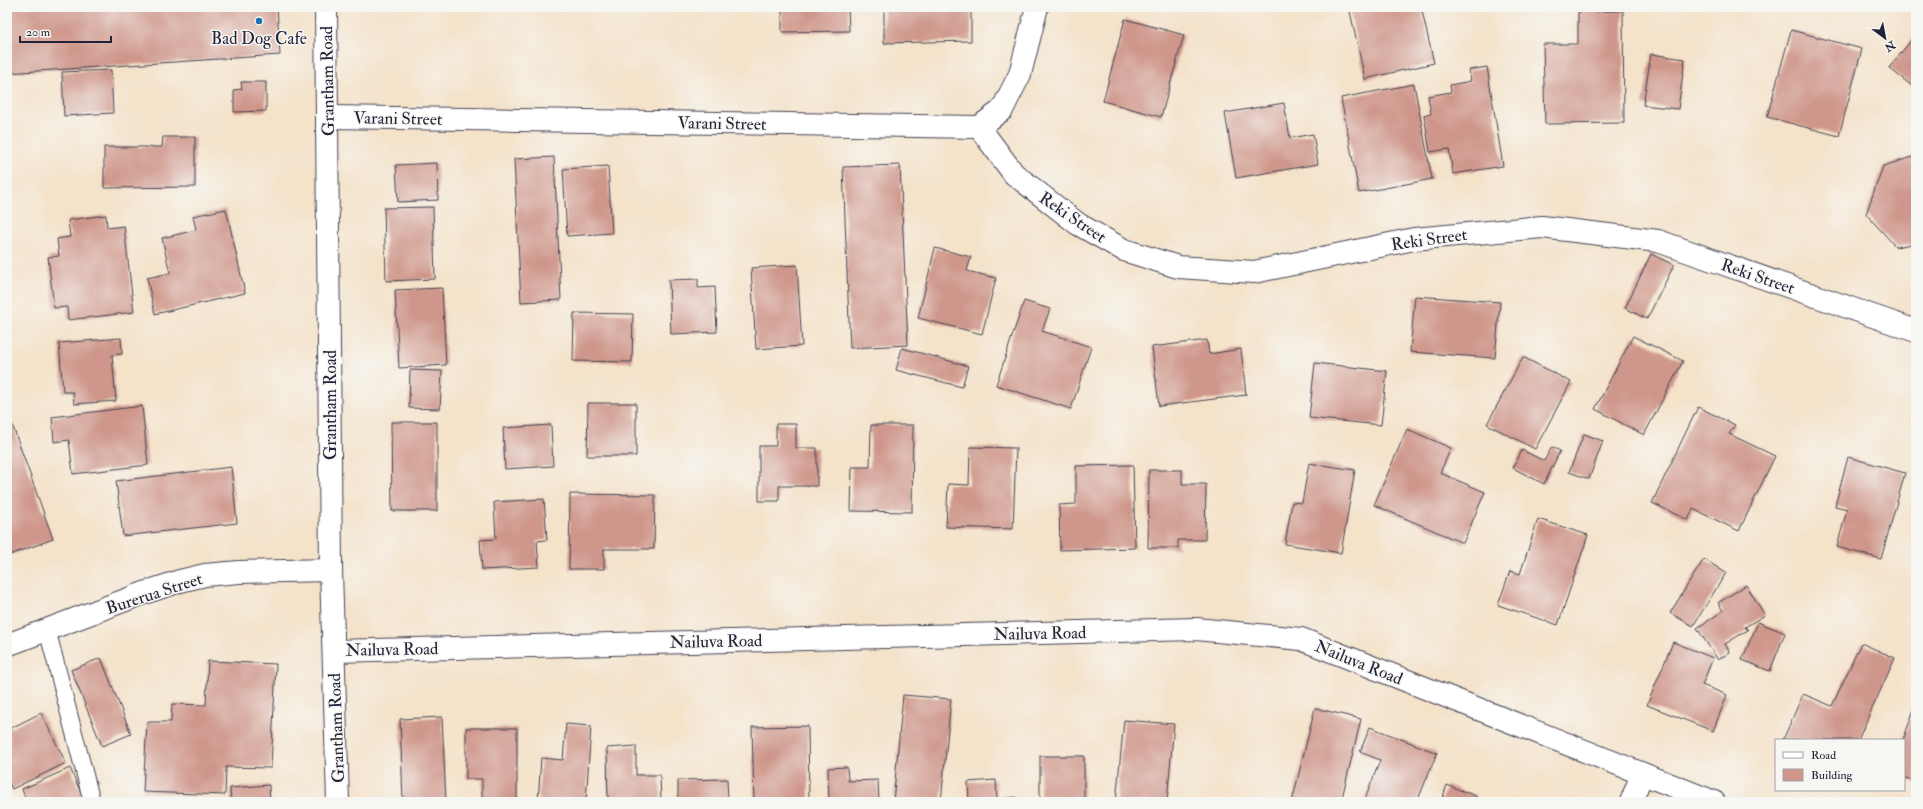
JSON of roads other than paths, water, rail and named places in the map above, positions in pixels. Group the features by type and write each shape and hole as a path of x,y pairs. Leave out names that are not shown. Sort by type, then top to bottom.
{"main road":[{"name":"Grantham Road","path":"326,7 331,570 338,802"},
{"path":"979,127 1002,110 1020,74 1036,7"},
{"name":"Varani Street","path":"328,117 979,127"},
{"name":"Reki Street","path":"979,127 1014,174 1078,224 1124,250 1178,267 1254,272 1414,239 1542,227 1658,241 1916,331"},
{"name":"Burerua Street","path":"7,645 144,592 205,575 266,570 331,570"},
{"name":"Nailuva Road","path":"334,651 1196,629 1301,638 1714,802"},
{"path":"1631,802 1642,774"}],"lane":[{"path":"46,629 92,802"}],"place":[{"name":"Bad Dog Cafe","path":"259,21"}]}
